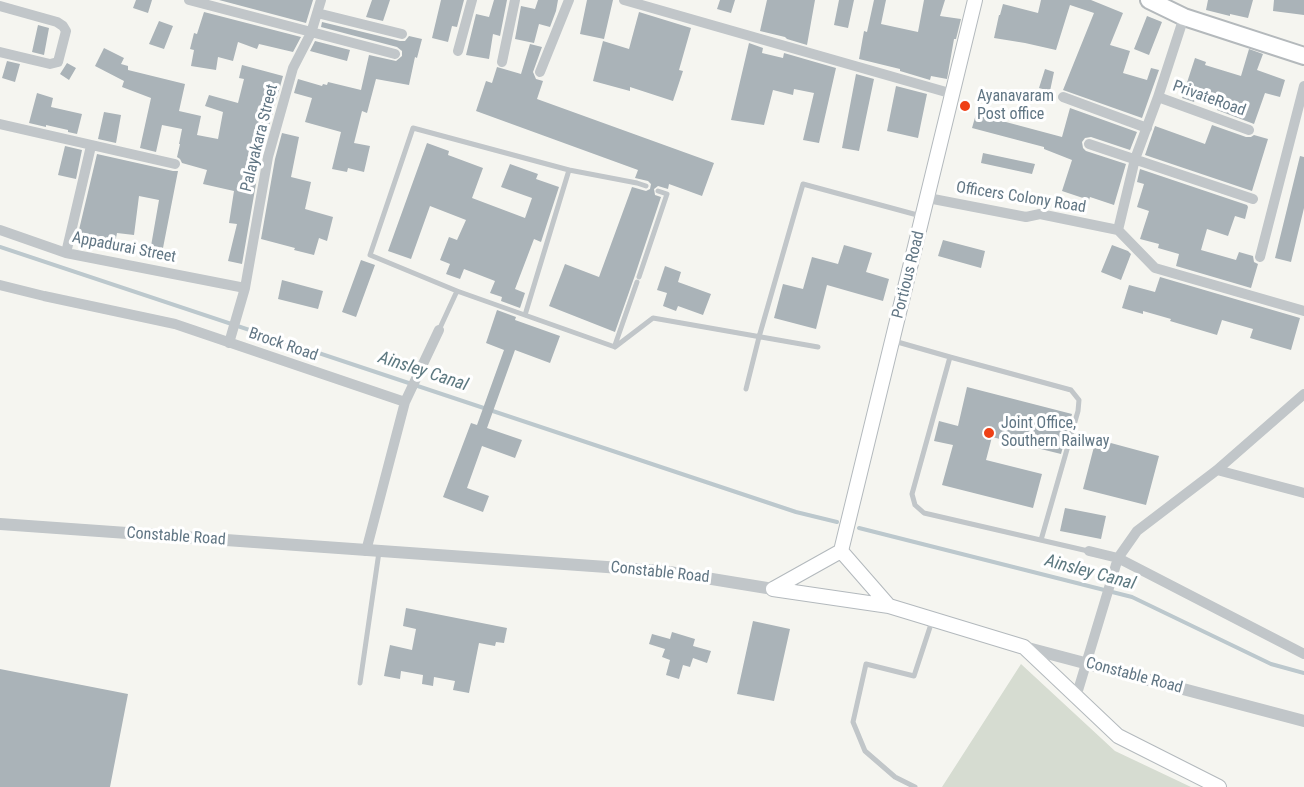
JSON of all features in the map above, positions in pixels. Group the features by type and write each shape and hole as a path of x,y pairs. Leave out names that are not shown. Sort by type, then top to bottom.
{"main road":[{"name":"Portious Road","path":"842,551 975,0"},
{"path":"1149,0 1184,17 1304,56"},
{"path":"773,589 842,551 889,606"},
{"name":"Constable Road","path":"773,589 889,606 1024,647"},
{"path":"1024,647 1118,736 1219,787"}],"street":[{"path":"189,0 395,54"},
{"name":"Palayakara Street","path":"229,343 245,288 268,157 293,68 311,33 321,0"},
{"path":"458,51 472,0"},
{"path":"502,62 515,0"},
{"path":"540,72 569,0"},
{"path":"624,0 953,94"},
{"path":"0,6 57,22 66,32 58,62 50,63 0,52"},
{"path":"317,13 402,34"},
{"path":"1184,17 1135,159 1118,230 1155,268 1304,311"},
{"path":"1260,257 1304,86"},
{"path":"1063,97 1147,128"},
{"name":"PrivateRoad","path":"1158,97 1249,130"},
{"path":"0,124 175,164"},
{"path":"1089,144 1253,200"},
{"path":"66,252 92,146"},
{"name":"Officers Colony Road","path":"928,198 1026,217 1040,213 1118,230"},
{"name":"Appadurai Street","path":"0,230 66,252 245,288"},
{"name":"Brock Road","path":"0,285 175,324 405,402"},
{"path":"372,551 405,402 439,330"},
{"path":"1076,697 1118,558 1137,531 1217,470 1304,394"},
{"path":"1217,470 1304,493"},
{"name":"Constable Road","path":"0,524 663,571 773,589"},
{"path":"1089,551 1118,558 1304,654"},
{"name":"Constable Road","path":"1024,647 1304,721"}],"lane":[{"path":"615,347 457,291 370,255 413,128 569,170 646,186"},
{"path":"525,315 569,170"},
{"path":"746,389 803,184 923,216"},
{"path":"615,347 668,194 658,191"},
{"path":"439,330 457,291"},
{"path":"615,347 653,318 818,347"},
{"path":"893,340 1071,390 1078,400 1078,411 1041,540"},
{"path":"950,357 912,494 915,505 924,513 1089,551"},
{"path":"360,683 372,551"},
{"path":"915,787 895,777 865,751 853,722 866,664 914,676 933,619"}],"shaded area":[{"path":"1021,664 1115,751 1191,787 942,787"}],"building":[{"path":"136,0 152,0 148,13 133,8"},
{"path":"219,0 313,0 306,23"},
{"path":"372,0 390,0 383,21 366,17"},
{"path":"441,0 464,0 457,27 452,26 448,42 432,38"},
{"path":"494,0 507,0 500,36 493,34 489,59 466,55 476,14 489,17"},
{"path":"538,0 558,0 550,27 539,24 534,43 515,39 521,6 535,9"},
{"path":"587,0 613,0 604,39 580,34"},
{"path":"720,0 735,0 731,13 717,9"},
{"path":"767,0 815,0 807,45 760,31"},
{"path":"839,0 854,0 848,28 834,25"},
{"path":"874,0 886,0 881,24 918,32 924,0 945,0 940,16 961,19 956,39 954,39 947,79 931,76 930,80 900,71 900,69 859,59 864,31 867,32"},
{"path":"1041,0 1091,0 1123,13 1110,45 1130,51 1123,73 1147,80 1151,68 1159,70 1142,118 1063,90 1094,13 1070,5 1056,50 994,38 1003,4 1038,13"},
{"path":"1208,0 1253,0 1248,18 1206,10"},
{"path":"1274,0 1304,0 1304,15 1273,11"},
{"path":"204,12 301,37 293,52 259,44 257,49 238,42 233,61 218,57 216,70 191,66 194,50 190,49 194,33 197,34"},
{"path":"639,12 691,28 679,70 683,71 673,101 630,87 630,91 593,81 603,41 629,49"},
{"path":"1147,16 1162,22 1149,55 1134,49"},
{"path":"159,21 173,26 164,49 149,44"},
{"path":"322,22 400,41 405,41 409,36 422,39 417,58 415,57 409,85 376,79 367,113 362,111 354,143 370,146 364,172 348,168 347,172 332,169 341,132 305,122 312,98 294,93 298,79 322,86 327,85 328,82 361,90 369,55 396,61 402,56 402,51 397,47 321,27"},
{"path":"38,25 49,28 44,55 32,52"},
{"path":"315,41 350,50 347,61 310,51"},
{"path":"749,43 763,48 762,53 783,58 784,53 836,68 819,143 803,140 814,93 794,89 793,95 773,90 764,125 731,120"},
{"path":"530,44 542,47 533,72 536,79 543,81 537,99 714,163 702,196 669,184 668,189 658,186 654,189 655,195 661,197 615,332 549,306 565,264 599,277 632,187 646,191 650,189 651,184 635,178 638,170 476,111 486,81 492,83 497,67 521,74"},
{"path":"104,48 124,58 121,64 128,66 128,70 185,84 179,111 201,116 197,135 218,139 223,112 205,106 209,95 238,103 244,79 239,78 242,65 283,76 261,155 242,264 228,261 237,224 229,223 234,191 203,184 207,170 182,163 177,157 182,129 162,125 156,152 140,148 151,98 122,87 124,81 95,66"},
{"path":"1249,49 1263,54 1257,70 1285,80 1280,97 1265,93 1254,124 1217,110 1221,97 1198,89 1194,102 1182,98 1195,58 1206,62 1205,65 1241,76"},
{"path":"7,61 20,64 15,82 2,78"},
{"path":"67,63 76,68 69,80 60,74"},
{"path":"1045,69 1054,72 1050,91 1039,88"},
{"path":"856,74 874,79 859,151 842,148"},
{"path":"896,86 927,94 918,138 887,131"},
{"path":"37,93 53,98 51,107 82,114 77,134 68,132 68,130 29,123"},
{"path":"1070,108 1137,132 1130,150 1091,137 1085,138 1082,142 1086,151 1126,164 1114,205 1062,191 1072,160 1044,149 1044,147 972,128 976,114 1062,137"},
{"path":"104,112 121,115 116,143 98,139"},
{"path":"1212,125 1246,137 1254,135 1268,139 1252,191 1145,155 1155,126 1205,144"},
{"path":"282,133 299,137 291,177 311,182 305,209 333,217 327,241 319,238 314,255 261,239 275,159"},
{"path":"427,143 449,151 448,155 483,168 472,198 525,218 532,198 501,187 510,164 538,174 536,179 559,187 541,242 534,239 515,289 525,293 520,308 501,301 502,297 490,293 495,281 464,269 460,279 446,274 450,264 440,260 449,237 457,240 466,220 430,206 411,259 388,251"},
{"path":"65,146 82,150 76,179 58,175"},
{"path":"983,153 1035,164 1032,174 981,163"},
{"path":"97,154 178,171 163,248 151,246 159,200 139,196 134,235 117,233 115,243 78,234"},
{"path":"1300,156 1304,157 1304,208 1291,262 1275,258"},
{"path":"1140,169 1247,205 1245,219 1235,216 1228,236 1207,229 1201,250 1236,260 1239,252 1253,256 1254,262 1258,264 1251,288 1176,266 1179,254 1158,248 1159,244 1140,239 1149,211 1137,207 1144,184 1137,182"},
{"path":"943,240 985,251 981,268 938,256"},
{"path":"844,245 872,253 866,272 889,279 883,301 827,285 816,329 774,318 783,284 803,289 812,257 838,264"},
{"path":"1112,245 1131,254 1121,280 1101,272"},
{"path":"361,260 375,265 356,317 342,312"},
{"path":"665,266 681,272 678,282 711,294 703,315 678,306 676,311 663,306 667,293 657,290"},
{"path":"1160,277 1300,318 1291,350 1250,338 1253,329 1222,320 1217,335 1143,311 1143,314 1122,308 1129,285 1155,292"},
{"path":"282,280 323,291 318,309 278,299"},
{"path":"497,310 516,317 515,320 560,336 550,363 515,350 487,428 522,440 515,458 482,446 467,488 489,496 483,512 443,497 471,423 477,425 504,350 486,343"},
{"path":"967,387 1072,414 1061,454 992,437 986,460 1042,474 1033,508 942,485 953,445 934,441 939,421 958,426"},
{"path":"1096,439 1159,456 1146,505 1083,489"},
{"path":"1065,508 1106,516 1101,539 1060,531"},
{"path":"406,608 507,628 504,643 496,642 495,646 479,643 469,693 453,690 455,681 434,677 433,686 422,684 423,675 401,671 400,679 384,676 390,645 412,650 416,629 403,626"},
{"path":"753,621 790,629 774,701 737,694"},
{"path":"672,632 695,639 693,646 711,651 707,663 693,658 690,667 683,665 679,679 666,675 670,660 662,657 665,649 649,644 652,634 670,639"},
{"path":"0,669 128,694 110,787 0,787"}],"waterway":[{"name":"Ainsley Canal","path":"0,247 796,512 837,522"},
{"name":"Ainsley Canal","path":"859,528 1132,597 1271,664 1304,673"}],"place":[{"name":"Ayanavaram Post office","path":"965,106"},
{"name":"Joint Office, Southern Railway","path":"989,433"}]}
